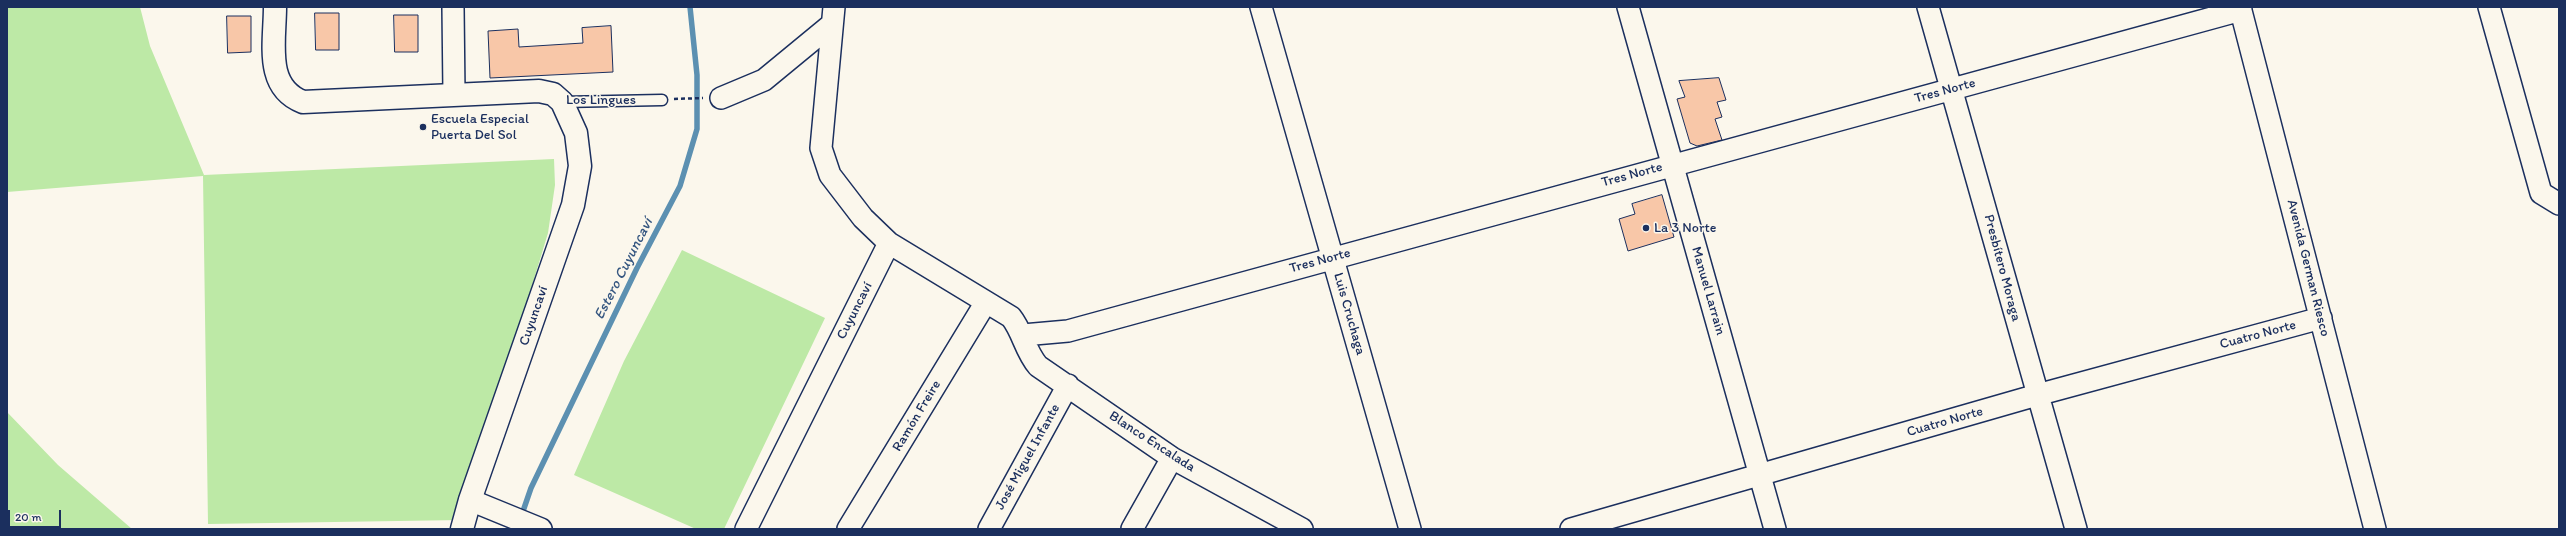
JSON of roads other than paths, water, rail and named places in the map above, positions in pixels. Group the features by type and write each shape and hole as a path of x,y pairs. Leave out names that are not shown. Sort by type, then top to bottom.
{"street":[{"name":"Los Lingues","path":"275,7 275,66 283,88 291,97 303,102 539,91 553,94 562,102"},
{"path":"452,7 454,94"},
{"name":"Luis Cruchaga","path":"1261,7 1410,529"},
{"name":"Manuel Larrain","path":"1628,7 1775,529"},
{"name":"Presbítero Moraga","path":"1928,7 2076,529"},
{"path":"2489,7 2541,193 2559,204"},
{"name":"Tres Norte","path":"1023,334 1068,330 1672,164 1952,89 2241,8"},
{"name":"Avenida German Riesco","path":"2241,8 2375,529"},
{"path":"721,98 764,80 833,16"},
{"path":"833,16 821,148 824,161 841,192 863,218 889,243 1011,316 1023,334"},
{"name":"Cuyuncaví","path":"462,529 470,500 574,205 580,166 576,133 562,102"},
{"name":"Cuyuncaví","path":"746,529 889,243"},
{"name":"Ramón Freire","path":"848,529 986,302"},
{"name":"Cuatro Norte","path":"1571,529 1760,476 2037,395 2321,318"},
{"name":"Blanco Encalada","path":"1023,334 1028,351 1038,366 1068,385 1172,458 1271,521 1302,529"},
{"name":"José Miguel Infante","path":"989,529 1068,385"},
{"path":"1132,529 1172,458"},
{"path":"470,500 541,529"}],"lane":[{"name":"Los Lingues","path":"562,102 662,100"}],"waterway":[{"name":"Estero Cuyuncaví","path":"521,517 531,488 637,268 680,186 697,129 697,75 690,7"}],"place":[{"name":"Escuela Especial Puerta Del Sol","path":"423,127"},
{"name":"La 3 Norte","path":"1646,228"}]}
